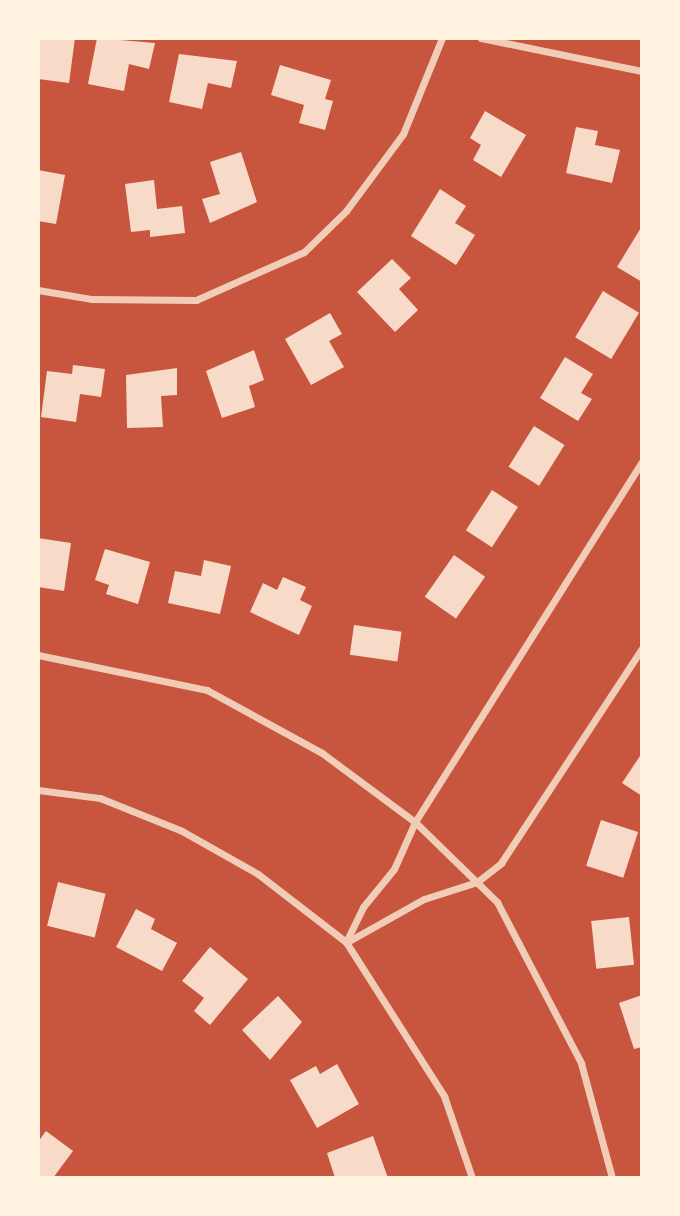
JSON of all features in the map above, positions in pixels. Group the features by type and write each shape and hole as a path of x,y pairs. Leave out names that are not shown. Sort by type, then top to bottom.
{"street":[{"path":"38,290 92,299 196,300 303,252 346,211 403,134 442,38"},
{"path":"481,38 642,71"},
{"path":"346,942 363,907 394,869 415,822 642,461"},
{"path":"346,942 425,899 477,882 501,863 642,648"},
{"path":"38,655 207,690 322,753 415,822 497,902 581,1063 612,1178"},
{"path":"38,790 100,798 182,831 258,874 346,942 444,1096 472,1178"}],"building":[{"path":"38,38 75,38 69,83 38,79"},
{"path":"97,38 155,43 149,69 129,64 124,91 88,84"},
{"path":"179,54 237,61 231,88 208,83 202,109 169,102"},
{"path":"280,65 331,80 325,99 333,101 325,130 299,123 304,105 271,95"},
{"path":"485,111 526,135 501,177 473,160 481,145 470,138"},
{"path":"576,127 598,131 595,145 620,150 612,183 566,173"},
{"path":"241,152 257,202 210,223 202,199 220,194 210,162"},
{"path":"38,170 65,175 56,224 38,221"},
{"path":"154,180 157,209 182,206 185,233 150,237 150,230 131,232 125,184"},
{"path":"440,189 466,206 455,223 475,235 456,265 411,236"},
{"path":"642,226 642,282 617,267"},
{"path":"392,259 411,278 399,289 418,310 395,332 357,292"},
{"path":"603,291 639,313 611,359 575,337"},
{"path":"330,313 342,334 329,341 344,367 311,385 285,339"},
{"path":"254,350 264,380 249,386 255,407 222,418 206,371"},
{"path":"565,357 593,374 581,393 592,399 578,421 540,398"},
{"path":"73,365 105,369 101,397 80,394 76,422 41,417 47,371 72,374"},
{"path":"177,368 177,395 161,396 163,427 127,428 126,375"},
{"path":"534,426 565,445 539,486 509,467"},
{"path":"492,490 518,507 492,547 466,530"},
{"path":"38,538 71,543 64,591 38,587"},
{"path":"105,549 150,562 138,604 106,594 109,585 95,580"},
{"path":"454,555 485,577 456,619 425,597"},
{"path":"204,560 231,566 220,614 168,603 175,571 201,576"},
{"path":"283,577 306,587 300,600 312,606 299,635 250,612 263,583 277,590"},
{"path":"354,625 402,632 397,661 350,655"},
{"path":"642,753 642,796 622,783"},
{"path":"601,820 638,832 623,878 586,866"},
{"path":"58,882 106,894 95,938 47,926"},
{"path":"136,909 155,919 151,929 177,943 162,971 116,947"},
{"path":"629,917 634,965 596,969 591,921"},
{"path":"210,947 248,979 210,1025 194,1011 204,998 182,981"},
{"path":"642,995 642,1047 634,1049 619,1003"},
{"path":"278,996 302,1022 270,1060 242,1030"},
{"path":"337,1064 359,1104 317,1128 290,1080 316,1066 320,1074"},
{"path":"46,1131 73,1151 53,1178 38,1178 38,1142"},
{"path":"373,1136 388,1178 335,1178 327,1153"}]}
